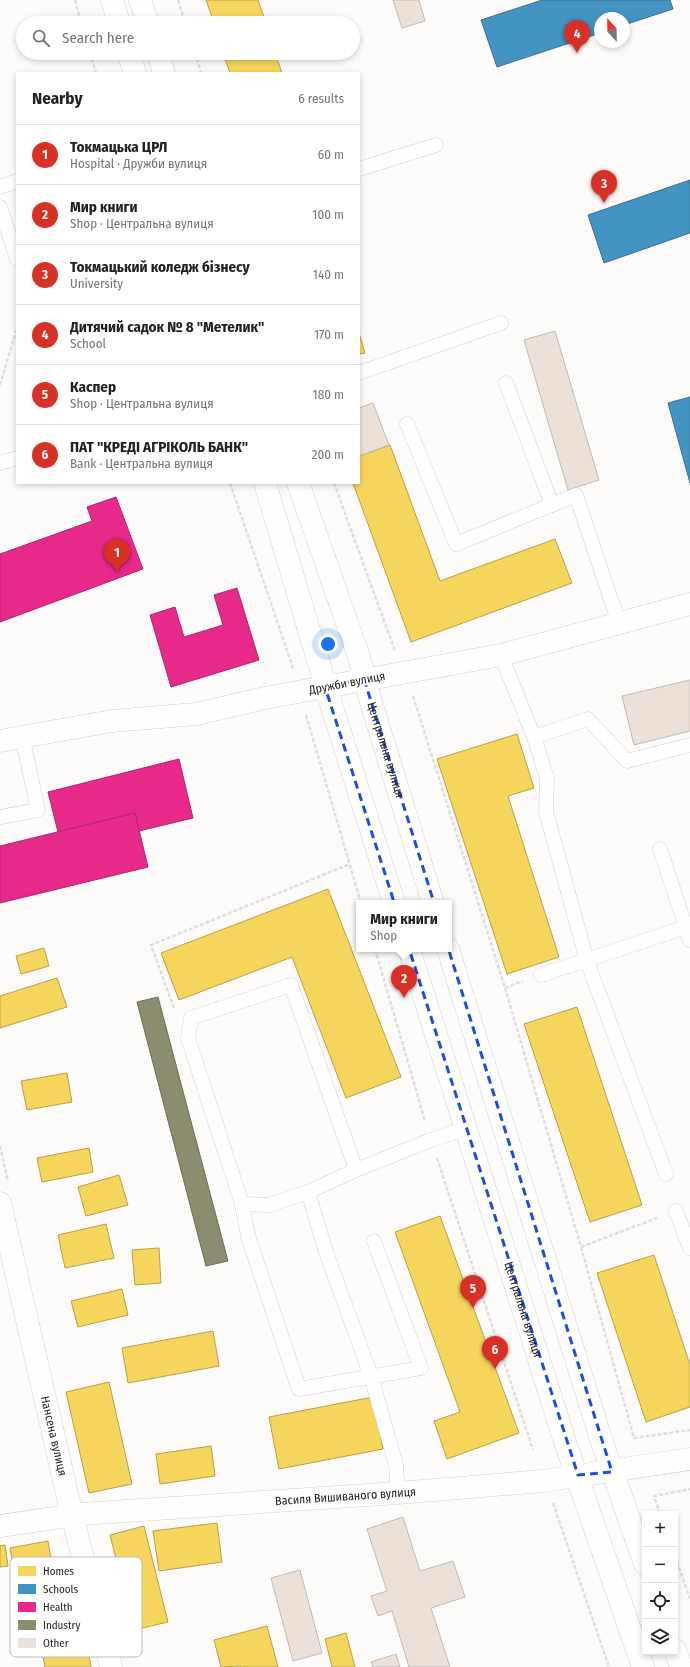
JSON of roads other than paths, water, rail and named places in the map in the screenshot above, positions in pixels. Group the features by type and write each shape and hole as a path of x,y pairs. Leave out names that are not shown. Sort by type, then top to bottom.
{"street":[{"path":"112,0 117,16"},
{"path":"140,0 146,16"},
{"path":"130,60 134,72"},
{"path":"160,60 164,72"},
{"path":"265,484 325,687 393,900"},
{"name":"Центральна вулиця","path":"298,484 358,658 432,900"},
{"name":"Дружби вулиця","path":"0,741 112,720 196,714 265,698 364,679 501,656 690,604"},
{"name":"Центральна вулиця","path":"410,952 467,1128 566,1445 643,1667"},
{"path":"449,952 596,1424 642,1556"},
{"name":"Нансена вулиця","path":"0,1203 83,1557"},
{"name":"Василя Вишиваного вулиця","path":"0,1526 72,1515 398,1493 543,1481 612,1472 690,1459"},
{"path":"677,1655 681,1667"},
{"name":"Нансена вулиця","path":"108,1657 111,1667"}],"lane":[{"path":"360,169 436,145"},
{"path":"0,187 16,181"},
{"path":"0,207 16,256"},
{"path":"360,373 501,323"},
{"path":"506,383 552,505"},
{"path":"407,424 456,544 576,495 619,623"},
{"path":"0,463 16,458"},
{"path":"501,656 534,737 547,778 546,812 587,961 666,1174"},
{"path":"534,737 588,718 627,761 690,745"},
{"path":"0,818 38,810 22,736"},
{"path":"541,975 688,934 660,849"},
{"path":"356,1170 290,985 192,1018 188,1038 242,1204 248,1236 299,1389 421,1368 374,1241"},
{"path":"242,1204 269,1205 308,1192 356,1170 431,1140 467,1128"},
{"path":"308,1192 326,1252 371,1376 396,1465 398,1493"},
{"path":"676,1211 690,1248"}],"place":[{"name":"Дитячий садок № 8 \"Метелик\"","path":"577,53"},
{"name":"Токмацький коледж бізнесу","path":"604,203"},
{"name":"Токмацька ЦРЛ","path":"117,572"},
{"name":"Мир книги","path":"404,998"},
{"name":"Каспер","path":"473,1308"},
{"name":"ПАТ \"КРЕДI АГРIКОЛЬ БАНК\"","path":"495,1369"}]}
